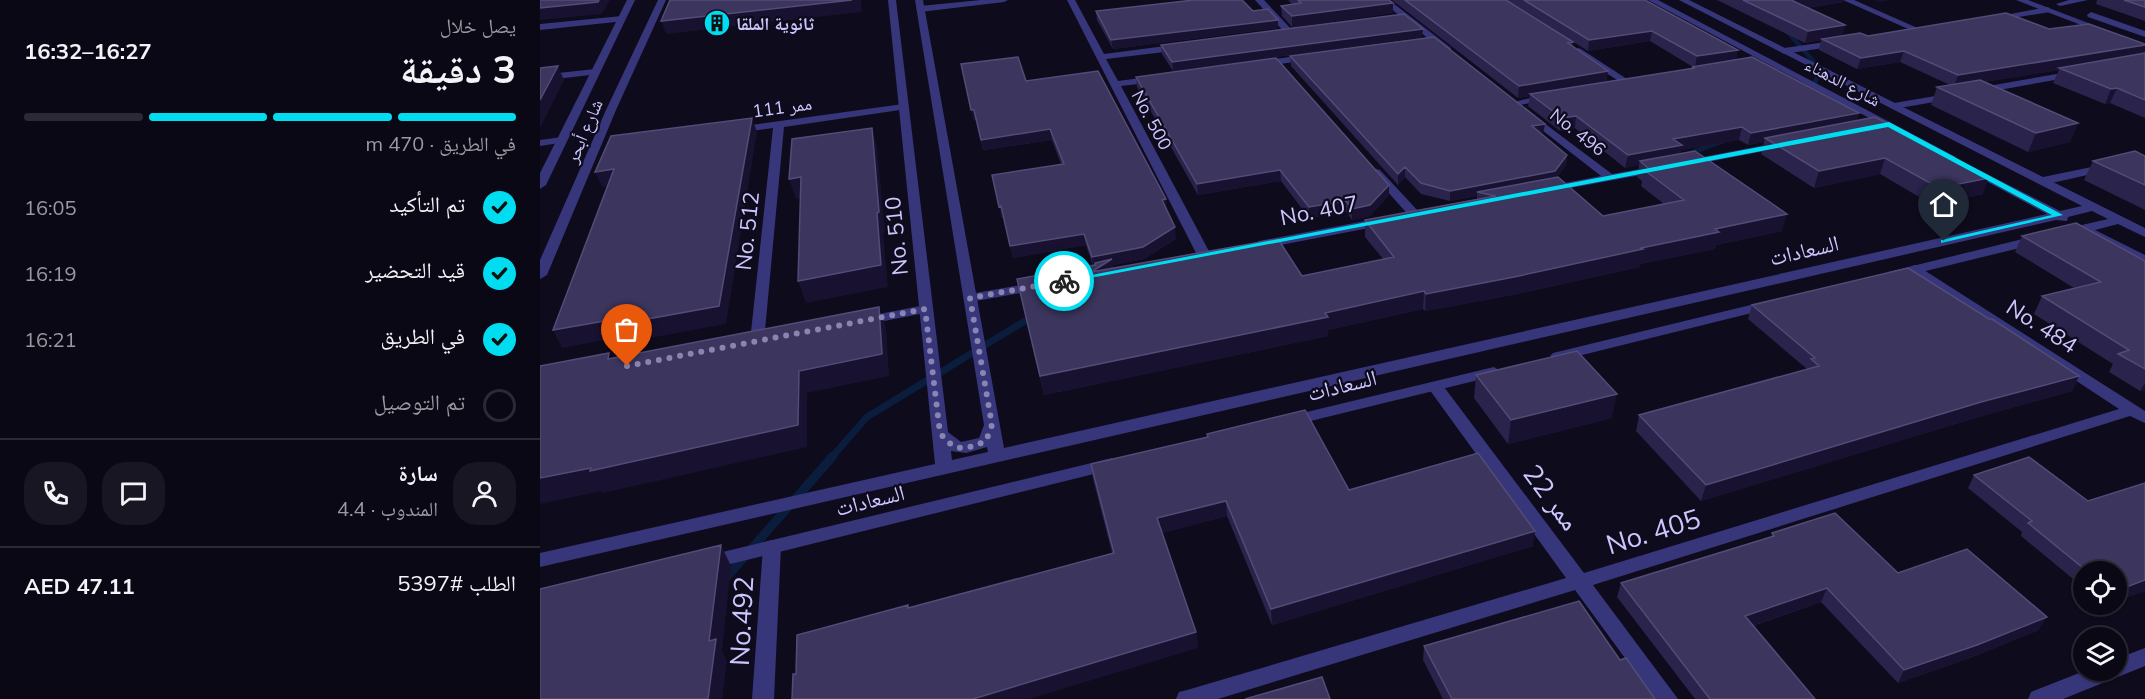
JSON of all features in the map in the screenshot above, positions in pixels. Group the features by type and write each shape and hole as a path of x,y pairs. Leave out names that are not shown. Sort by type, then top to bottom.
{"street":[{"name":"شارع أبحر","path":"540,185 631,0"},
{"name":"شارع أبحر","path":"540,276 600,148 662,0"},
{"path":"998,455 970,298 908,8 1004,0"},
{"name":"No. 500","path":"1071,0 1085,16 1100,57 1204,255"},
{"path":"1259,0 1289,32"},
{"path":"1384,0 1406,17 1430,41 1453,54"},
{"name":"شارع الدهناء","path":"1652,0 2145,260"},
{"name":"شارع الدهناء","path":"1683,0 2145,233"},
{"path":"1847,0 1918,30"},
{"path":"2020,0 2048,5 2123,37"},
{"path":"1988,19 2048,5 2084,0"},
{"path":"2060,4 2145,34"},
{"name":"No. 510","path":"908,8 903,107 944,467"},
{"path":"1394,19 1406,17"},
{"path":"540,27 622,19"},
{"path":"1895,34 1929,28"},
{"path":"1277,34 1301,31"},
{"path":"1784,51 1851,41"},
{"path":"1100,57 1195,45"},
{"path":"1568,45 1628,83"},
{"path":"1244,67 1283,66 1324,56"},
{"path":"1743,64 1765,60"},
{"path":"1894,106 2088,71"},
{"path":"540,78 595,72"},
{"path":"1115,84 1162,78"},
{"path":"1617,85 1640,81"},
{"path":"1515,103 1560,95"},
{"name":"No. 496","path":"1506,96 1610,178"},
{"name":"ممر 111","path":"721,132 903,107"},
{"name":"No. 512","path":"757,341 779,124"},
{"path":"1865,129 1889,124"},
{"path":"540,143 562,140"},
{"path":"1530,193 1795,142"},
{"path":"2043,181 2145,159"},
{"name":"No. 407","path":"1251,246 1421,214 1369,164"},
{"name":"السعادات","path":"540,560 2095,207"},
{"path":"1882,277 2119,220"},
{"name":"No. 484","path":"1916,269 2139,414"},
{"path":"970,298 1052,283"},
{"name":"السعادات","path":"1538,361 1790,300"},
{"path":"846,324 925,309"},
{"name":"السعادات","path":"1272,425 1515,366"},
{"name":"ممر 22","path":"1435,386 1667,699"},
{"name":"No. 405","path":"1187,699 2139,414"},
{"path":"940,433 948,443 955,447 968,448 986,441 992,425"},
{"name":"السعادات","path":"690,566 1133,459"},
{"name":"No.492","path":"763,699 772,547"},
{"path":"2127,664 2145,657"},
{"path":"2039,699 2083,681"}],"building":[{"path":"540,0 599,0 598,2 540,8"},
{"path":"670,0 852,0 661,21"},
{"path":"1194,0 1242,0 1253,11 1268,9 1278,20 1111,40 1096,11"},
{"path":"1298,0 1389,0 1393,3 1292,16 1281,6 1301,3"},
{"path":"1405,0 1506,0 1573,42 1568,43 1608,71 1519,86"},
{"path":"1524,0 1645,0 1738,50 1697,56 1652,31 1589,40"},
{"path":"1743,0 1791,0 1845,25 1808,31"},
{"path":"2124,0 2145,0 2145,7"},
{"path":"2006,13 2049,29 2089,24 2145,45 1958,75 1904,51 1861,58 1822,39 1860,33 1868,36"},
{"path":"1404,14 1423,29 1172,62 1161,45"},
{"path":"1434,37 1545,124 1532,126 1567,155 1555,171 1450,191 1421,183 1405,167 1398,174 1290,56"},
{"path":"2145,53 2145,100 2059,68"},
{"path":"1018,57 1026,81 1098,71 1166,199 1162,200 1175,227 1143,247 1092,257 1084,234 1010,246 992,175 1064,164 1050,129 981,140 974,110 971,110 961,64"},
{"path":"1752,57 1859,113 1751,133 1742,127 1673,139 1682,145 1628,155 1576,116 1562,118 1530,94 1695,68 1692,67"},
{"path":"1276,58 1389,185 1370,205 1352,209 1346,201 1309,207 1280,170 1197,184 1136,77"},
{"path":"558,66 540,100 540,68"},
{"path":"1980,80 2078,123 2036,133 1937,87"},
{"path":"1875,117 1989,178 1939,188 1885,158 1819,171 1765,138"},
{"path":"752,118 719,306 631,322 633,316 553,330 614,169 595,172 611,136"},
{"path":"872,128 881,265 798,281 801,177 789,179 792,139"},
{"path":"1695,151 1787,214 1715,229 1719,232 1514,277 1426,294 1424,291 1325,313 1328,317 1040,376 1017,279 1095,265 1095,263 1112,259 1091,272 1278,239 1302,276 1394,257 1365,220 1496,196 1477,192 1558,177 1603,216 1684,200 1644,170 1649,169 1640,161"},
{"path":"2135,151 2145,156 2145,185 2093,161"},
{"path":"2076,223 2145,261 2145,369 2118,354 2129,350 2042,296 2101,282 2022,236"},
{"path":"1908,268 2079,376 1981,402 1706,485 1639,415 1819,366 1811,359 1815,358 1752,305"},
{"path":"879,307 882,354 799,371 798,425 590,471 591,468 540,478 540,366 609,353 608,359"},
{"path":"1577,351 1617,394 1511,420 1476,375"},
{"path":"1305,410 1349,490 1478,453 1535,531 1271,609 1226,501 1157,518 1196,632 973,699 792,699 793,674 796,674 797,635 1114,553 1091,464 1208,437 1207,434"},
{"path":"2029,457 2088,501 2145,483 2145,580 2127,587 2127,561 2075,561 2028,523 2032,521 1974,475"},
{"path":"1835,513 1898,573 1967,549 2047,617 1977,645 1904,670 1827,588 1745,616 1815,699 1710,699 1621,583 1774,536 1772,533"},
{"path":"721,545 709,641 716,639 708,699 540,699 540,589"},
{"path":"1579,601 1620,660 1626,658 1655,699 1452,699 1424,646"},
{"path":"1322,677 1330,699 1245,699"}],"waterway":[{"path":"1786,30 1821,70 1811,90"},
{"path":"1688,154 1723,141"},
{"path":"832,457 867,417 1033,316"},
{"path":"724,580 833,456"}],"way so far":[{"path":"627,366 925,309 940,433 948,443 955,447 968,448 986,441 992,425 970,298 1064,281"}],"place":[{"name":"ثانوية الملقا","path":"717,23"}],"route":[{"path":"1064,281 1889,124 2059,215 1944,241"}]}
